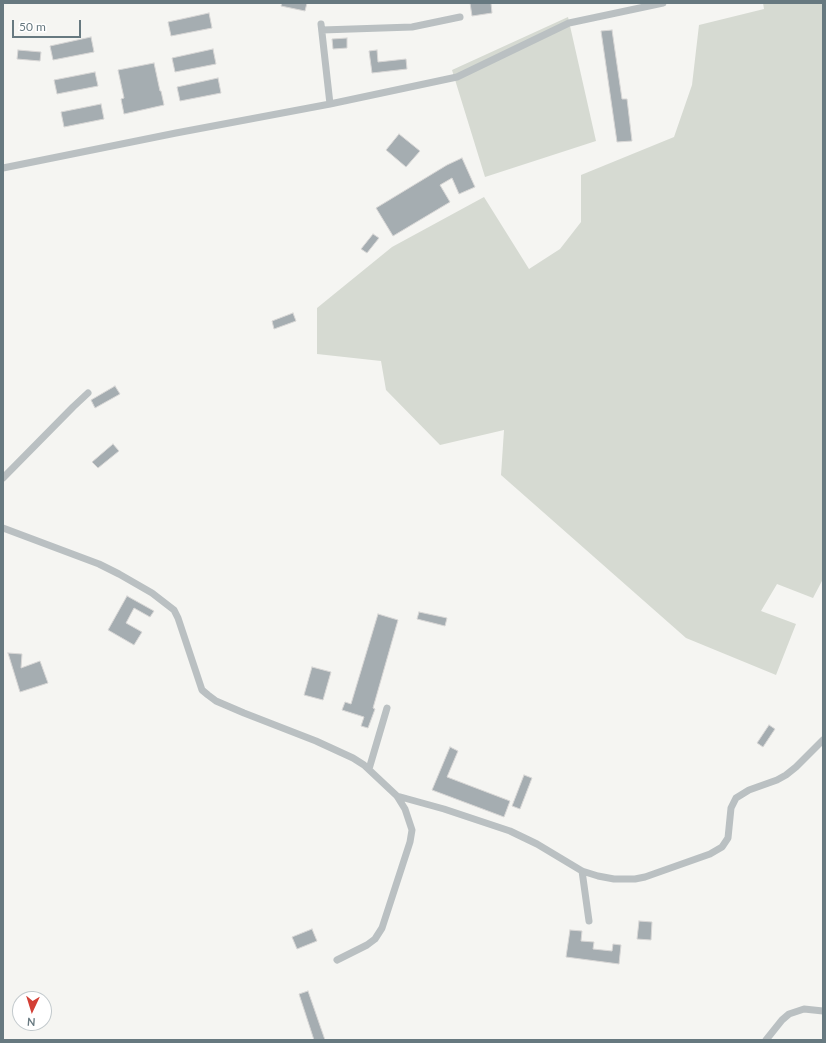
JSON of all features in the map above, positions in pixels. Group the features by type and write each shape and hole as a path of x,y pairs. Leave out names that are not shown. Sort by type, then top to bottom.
{"street":[{"path":"3,168 330,104 457,77 569,23 663,3"},
{"path":"330,104 322,27 412,27 460,17"},
{"path":"3,478 88,393"},
{"path":"3,528 99,564 152,593 174,610 202,690 208,695 216,701 316,740 353,758 369,769 397,796 406,809 412,830 409,847 382,928 375,939 367,945 337,960"},
{"path":"369,769 387,708"},
{"path":"397,796 444,809 510,831 537,844 582,871 614,879 636,879 660,872 718,850 728,838 731,808 736,798 749,790 777,780 786,775 823,740"},
{"path":"582,871 589,921"},
{"path":"766,1040 782,1020 789,1014 804,1009 823,1011"}],"shaded area":[{"path":"763,3 823,3 823,579 813,598 777,584 761,611 796,624 776,675 686,638 501,475 504,430 440,445 386,390 381,361 317,354 317,308 392,247 484,197 529,269 560,249 581,222 581,175 674,137 692,85 699,25 764,9"},
{"path":"568,17 596,141 485,177 452,70"}],"building":[{"path":"282,3 307,3 305,11 281,6"},
{"path":"470,3 491,3 492,13 472,16"},
{"path":"209,13 212,28 171,36 168,22"},
{"path":"612,30 622,99 627,99 632,141 617,142 601,31"},
{"path":"91,37 94,52 53,60 50,46"},
{"path":"347,38 347,48 333,49 332,39"},
{"path":"213,49 216,64 175,72 172,58"},
{"path":"18,50 41,52 40,61 17,59"},
{"path":"377,50 378,62 406,59 407,69 372,73 369,51"},
{"path":"154,63 164,105 124,114 121,99 124,98 118,70"},
{"path":"95,72 98,86 57,94 54,80"},
{"path":"218,78 221,93 180,101 177,87"},
{"path":"101,104 104,119 64,127 61,112"},
{"path":"399,134 420,151 406,167 386,150"},
{"path":"462,158 475,187 459,194 452,178 440,185 450,202 393,236 376,208 447,165"},
{"path":"373,234 379,238 367,253 361,249"},
{"path":"293,313 296,321 274,329 272,321"},
{"path":"115,386 120,394 95,408 91,400"},
{"path":"113,444 119,451 98,468 92,462"},
{"path":"127,596 154,611 150,617 134,608 126,623 142,632 134,645 108,630"},
{"path":"419,612 447,618 445,626 417,619"},
{"path":"378,614 398,620 373,708 375,709 368,728 361,726 364,717 342,710 345,702 351,704"},
{"path":"8,653 22,654 21,668 40,661 48,683 20,692"},
{"path":"312,667 331,672 323,700 304,695"},
{"path":"769,725 775,729 763,747 757,743"},
{"path":"450,747 458,751 447,777 510,801 504,817 432,790"},
{"path":"524,775 532,778 520,809 512,806"},
{"path":"639,921 652,922 651,940 637,939"},
{"path":"312,929 317,941 297,949 292,937"},
{"path":"570,930 582,931 581,941 594,942 593,949 612,951 613,944 621,945 619,964 566,957"},
{"path":"308,991 325,1040 314,1040 299,994"}]}
